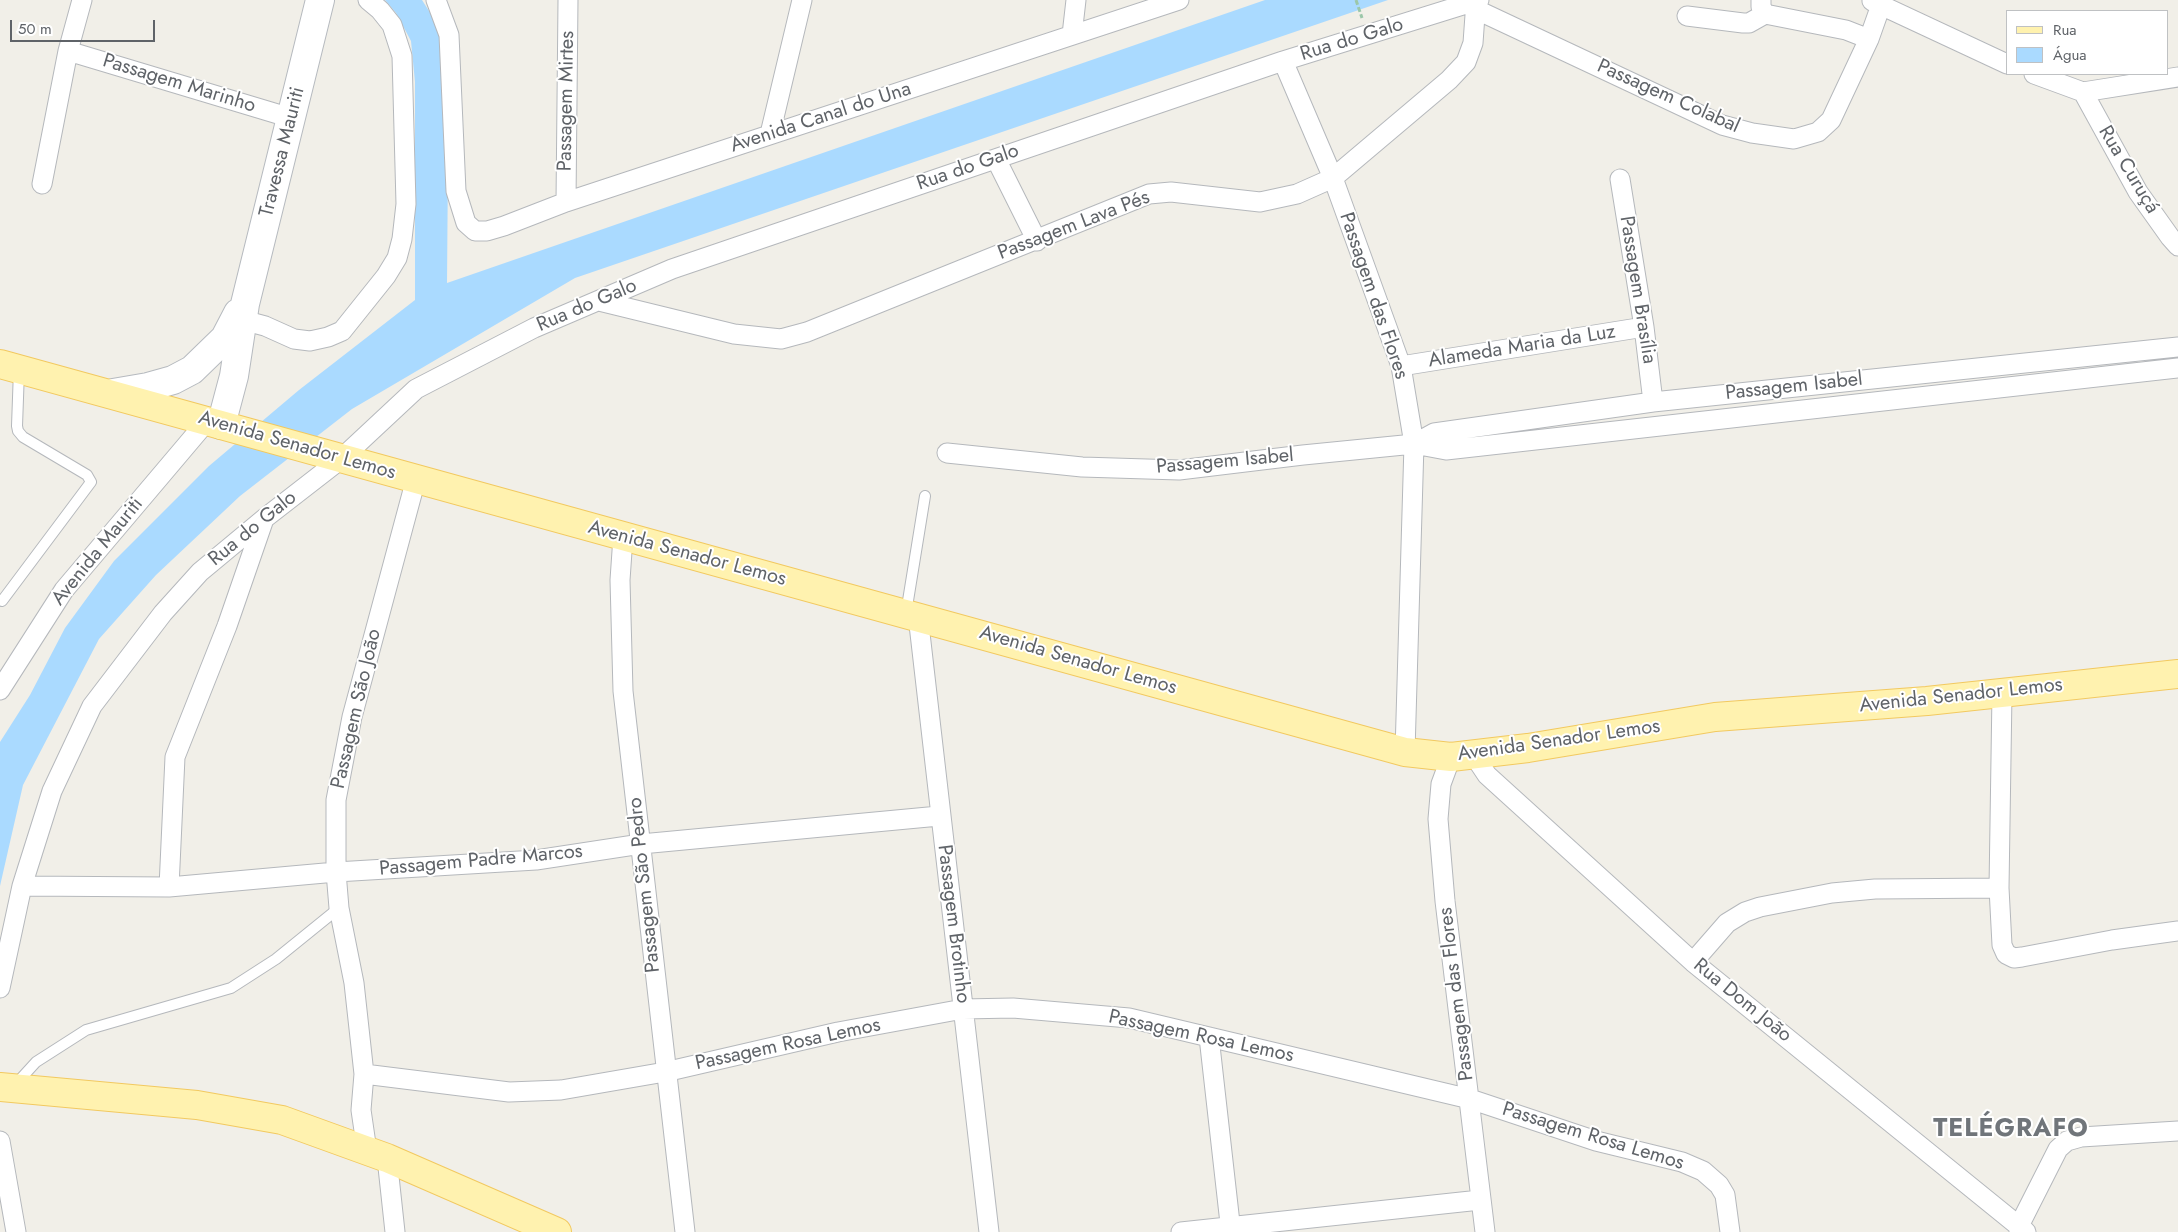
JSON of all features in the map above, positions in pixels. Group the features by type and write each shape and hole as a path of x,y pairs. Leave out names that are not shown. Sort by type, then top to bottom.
{"main road":[{"name":"Travessa Mauriti","path":"221,425 234,376 241,314 320,0"},
{"name":"Travessa Mauriti","path":"113,393 148,387 173,380 192,370 225,338 241,314"},
{"name":"Avenida Senador Lemos","path":"10,366 113,393 305,449 623,537 912,614 1405,752 1462,755 1528,748 1715,718 2002,693 2178,674"},
{"path":"6,1088 197,1104 282,1120 377,1154 557,1232"}],"street":[{"path":"42,184 68,51 82,0"},
{"path":"241,314 294,339 310,342 328,337 342,331 397,258 402,239 406,204 402,56 392,25 380,10 368,0"},
{"name":"Avenida Canal do Una","path":"436,0 449,35 456,191 466,223 475,231 487,231 566,202 1178,0"},
{"name":"Passagem Mirtes","path":"566,202 568,0"},
{"path":"770,134 802,0"},
{"path":"1072,35 1076,0"},
{"name":"Passagem Colabal","path":"1477,3 1722,125 1752,133 1794,139 1818,132 1831,120 1870,39 1876,3"},
{"name":"Rua do Galo","path":"0,988 22,886 52,791 92,706 163,614 200,572 341,459 416,389 534,328 672,269 1283,61 1477,3"},
{"name":"Passagem Lava Pés","path":"599,301 734,334 781,339 807,332 1037,241 1149,194 1171,192 1260,202 1297,194 1333,178 1449,80 1466,62 1473,44 1477,3"},
{"path":"1876,3 2006,64"},
{"path":"1687,16 1749,23 1763,7 1846,30 1870,39"},
{"name":"Passagem Marinho","path":"68,51 291,118"},
{"name":"Passagem das Flores","path":"1283,61 1333,178 1401,366 1414,444 1405,752"},
{"path":"2037,75 2083,92 2178,77"},
{"name":"Rua Curuçá","path":"2083,92 2138,192 2170,238 2178,246"},
{"path":"996,159 1037,241"},
{"name":"Passagem Brasília","path":"1620,179 1644,327 1653,402"},
{"name":"Alameda Maria da Luz","path":"1401,366 1644,327"},
{"name":"Passagem Isabel","path":"1414,444 1434,433 1653,402 2178,347"},
{"name":"Passagem Isabel","path":"947,454 1082,467 1179,470 1302,454 1414,444 1446,450 2178,368"},
{"name":"Avenida Mauriti","path":"0,690 64,590 221,425"},
{"name":"Passagem São João","path":"396,1232 377,1154 360,1110 364,1074 354,983 339,908 336,872 336,800 352,717 416,479"},
{"path":"169,887 175,757 227,626 265,518"},
{"name":"Passagem São Pedro","path":"623,537 620,598 623,691 665,1072 685,1232"},
{"name":"Passagem Brotinho","path":"912,614 939,816 989,1232"},
{"path":"2002,693 1999,888 2002,945 2006,954 2012,957 2178,931"},
{"name":"Passagem das Flores","path":"1462,755 1441,784 1438,819 1485,1232"},
{"name":"Rua Dom João","path":"1462,755 1487,775 1693,962 2022,1230"},
{"name":"Passagem Padre Marcos","path":"22,886 169,887 336,872 536,860 641,844 939,816"},
{"path":"1693,962 1727,923 1746,912 1760,907 1832,893 1875,890 1999,888"},
{"name":"Passagem Rosa Lemos","path":"364,1074 509,1092 539,1092 665,1072 838,1032 963,1009 1014,1008 1129,1018 1470,1099 1596,1142 1682,1162 1703,1171 1719,1185 1724,1195 1730,1232"},
{"path":"1209,1036 1230,1230"},
{"path":"2022,1230 2058,1149 2067,1142 2081,1136 2178,1132"},
{"path":"0,1141 16,1232"},
{"path":"1181,1232 1230,1230 1480,1200"}],"lane":[{"path":"2,601 91,482 87,475 23,437 18,431 10,366"},
{"path":"912,614 925,496"},
{"path":"6,1088 36,1062 86,1030 231,988 276,959 339,908"}],"water":[{"path":"385,0 422,0 438,25 443,54 448,160 447,283 1265,0 1388,0 575,278 352,409 240,496 156,575 99,639 23,785 0,886 0,742 30,695 65,628 114,561 209,466 299,390 415,300 415,82 411,41 396,13"}],"district":[{"name":"TELÉGRAFO","path":"2011,1130"}]}
